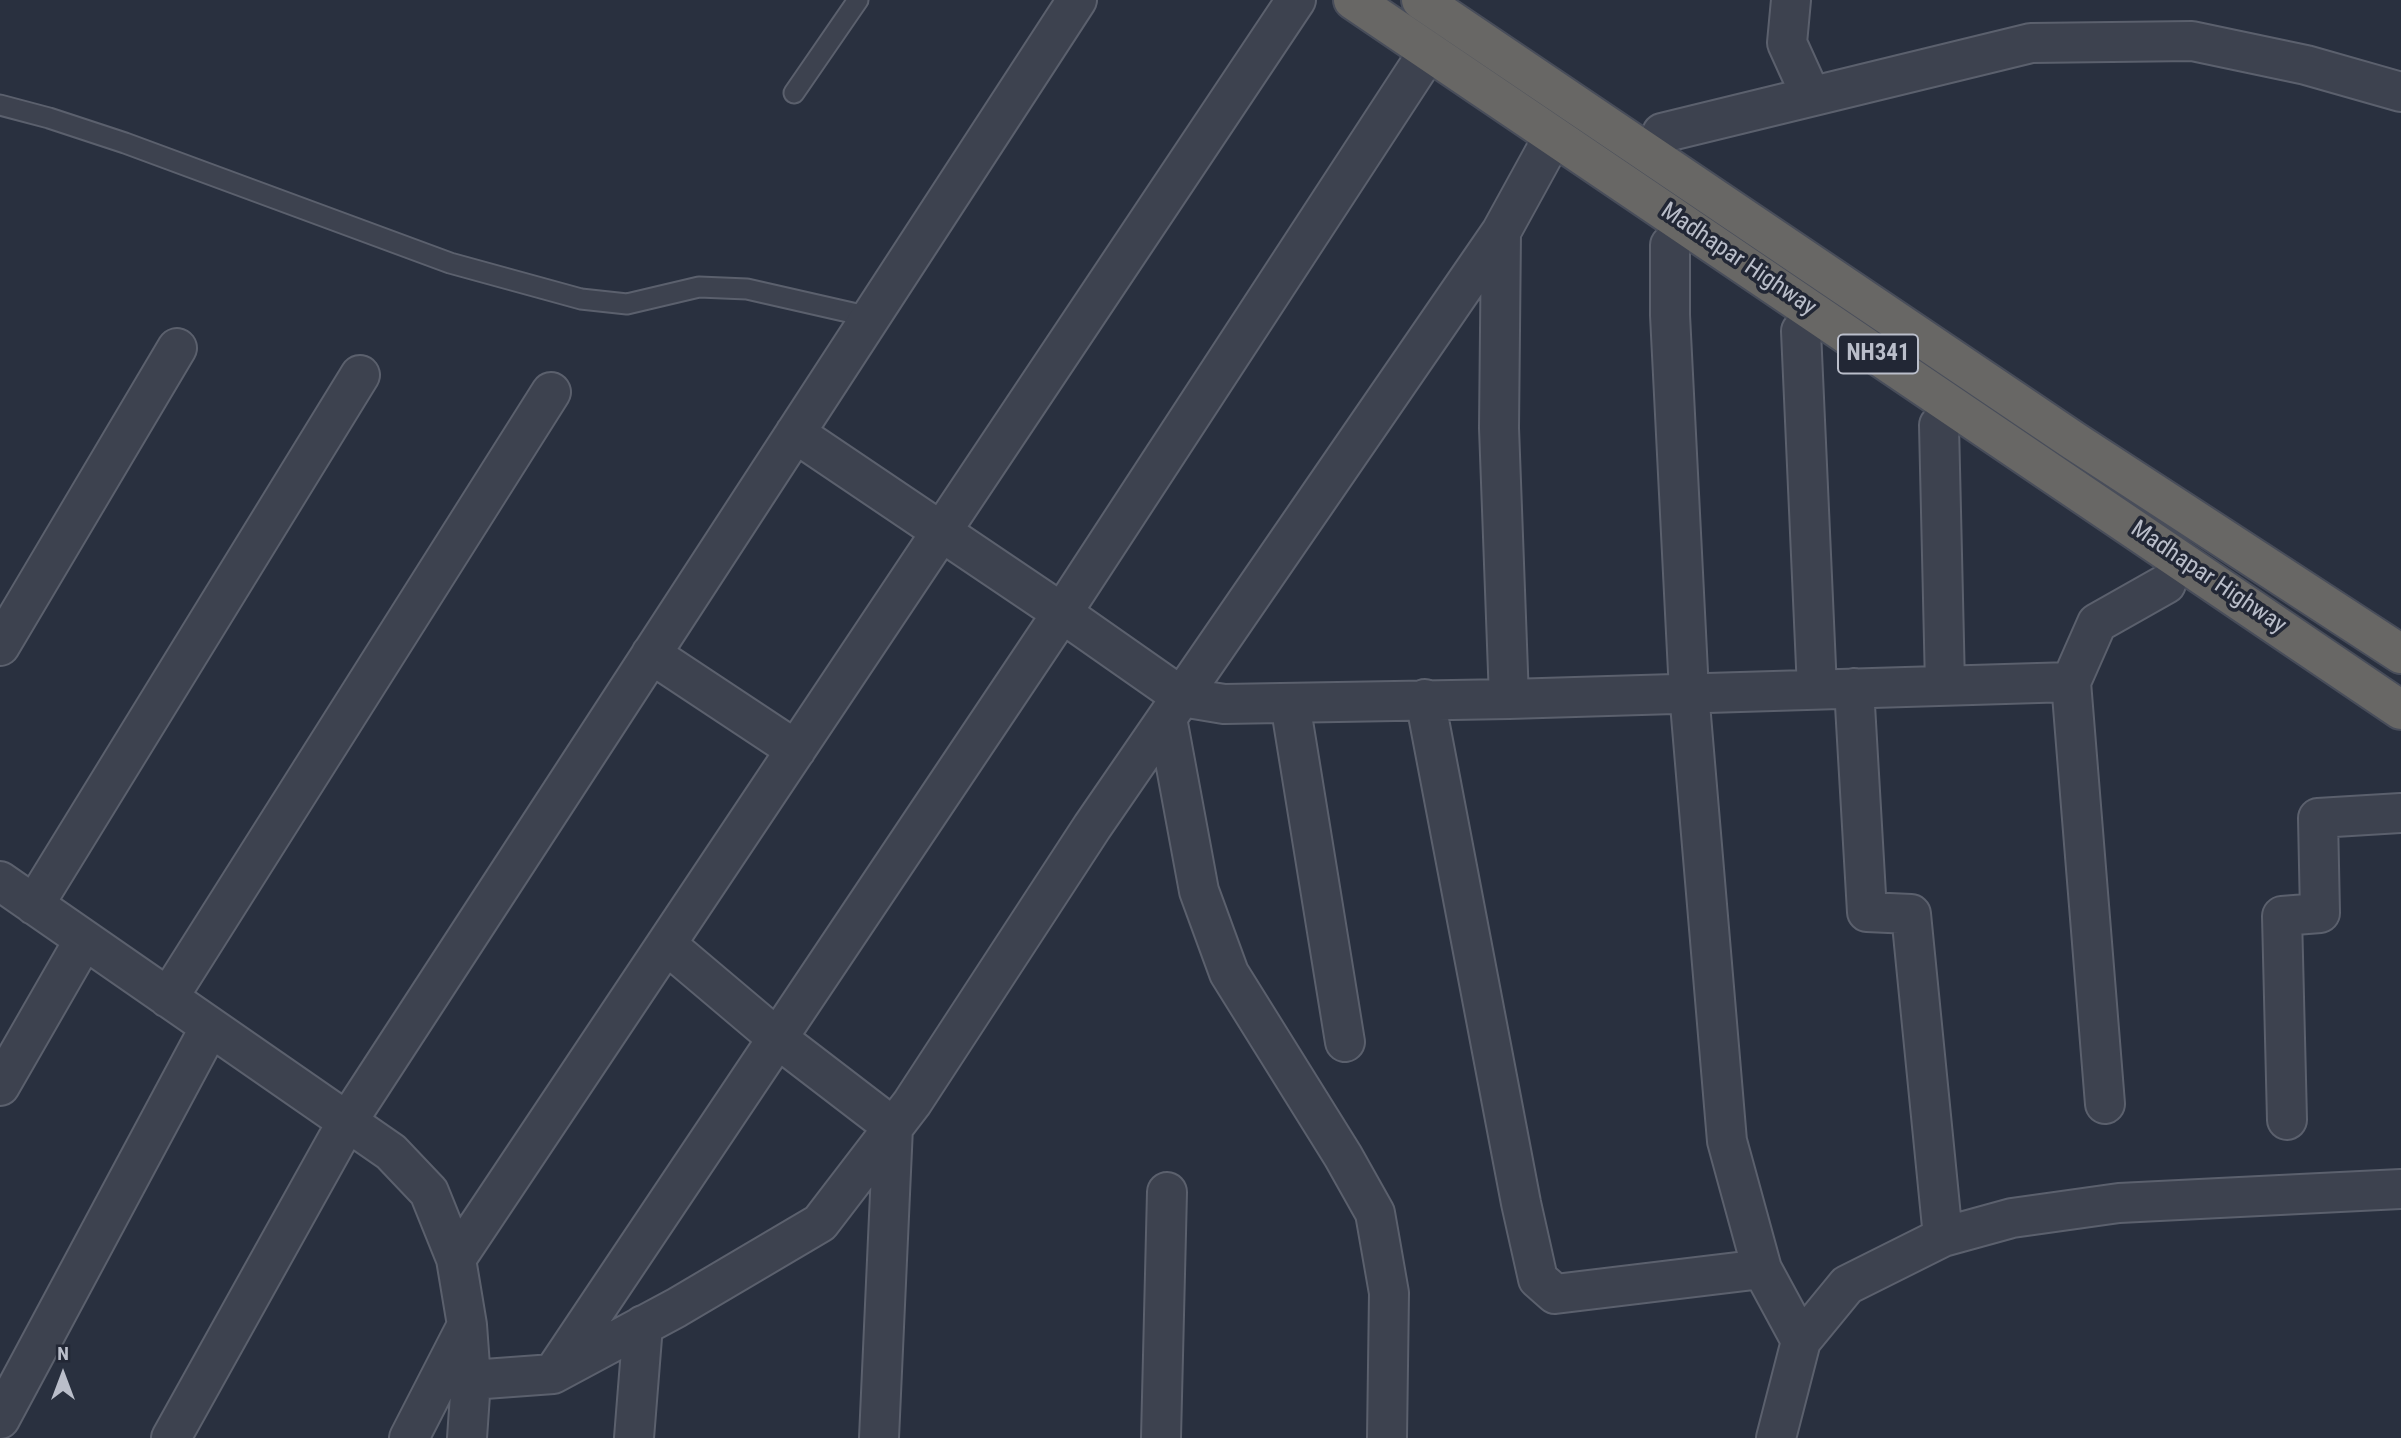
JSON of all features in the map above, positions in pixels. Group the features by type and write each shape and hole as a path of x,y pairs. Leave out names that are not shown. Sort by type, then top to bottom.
{"highway":[{"name":"Madhapar Highway","path":"1353,0 2401,710"},
{"name":"Madhapar Highway","path":"1421,0 2074,441 2401,654"}],"street":[{"path":"171,1438 347,1122 1077,0"},
{"path":"456,1259 1296,0"},
{"path":"1791,0 1787,43 1811,96"},
{"path":"1662,134 2031,43 2193,41 2306,65 2401,92"},
{"path":"553,1374 1062,613 1419,66"},
{"path":"471,1380 553,1374 820,1223 912,1103 1092,827 1501,232 1546,150"},
{"path":"1501,232 1499,428 1509,699"},
{"path":"1670,245 1670,315 1689,692 1727,1141 1762,1269 1801,1341"},
{"path":"1801,331 1835,688 1867,912 1911,914 1943,1237"},
{"path":"0,646 177,348"},
{"path":"34,905 360,374"},
{"path":"168,998 551,391"},
{"path":"1939,425 1945,685"},
{"path":"795,433 1062,613 1174,708 1199,891 1229,973 1376,1213 1389,1293 1387,1438"},
{"path":"2105,1104 2071,681 2098,623 2166,584"},
{"path":"652,654 796,750"},
{"path":"1174,708 1224,704 1509,699 2071,681"},
{"path":"1425,699 1521,1203 1538,1279 1555,1294 1762,1269"},
{"path":"1290,703 1345,1042"},
{"path":"2287,1120 2282,916 2320,913 2318,818 2401,813"},
{"path":"0,881 391,1152 429,1192 456,1259 467,1325 471,1380 467,1438"},
{"path":"0,1086 84,940"},
{"path":"667,945 777,1038 893,1127"},
{"path":"0,1419 210,1027"},
{"path":"879,1438 893,1127"},
{"path":"1776,1438 1801,1341 1847,1285 1943,1237 2012,1218 2119,1203 2401,1189"},
{"path":"1161,1438 1167,1192"},
{"path":"409,1438 467,1325"},
{"path":"634,1438 643,1325"}],"lane":[{"path":"794,93 858,0"},
{"path":"0,105 125,143 450,263 581,299 627,304 699,287 747,289 870,317"}]}
